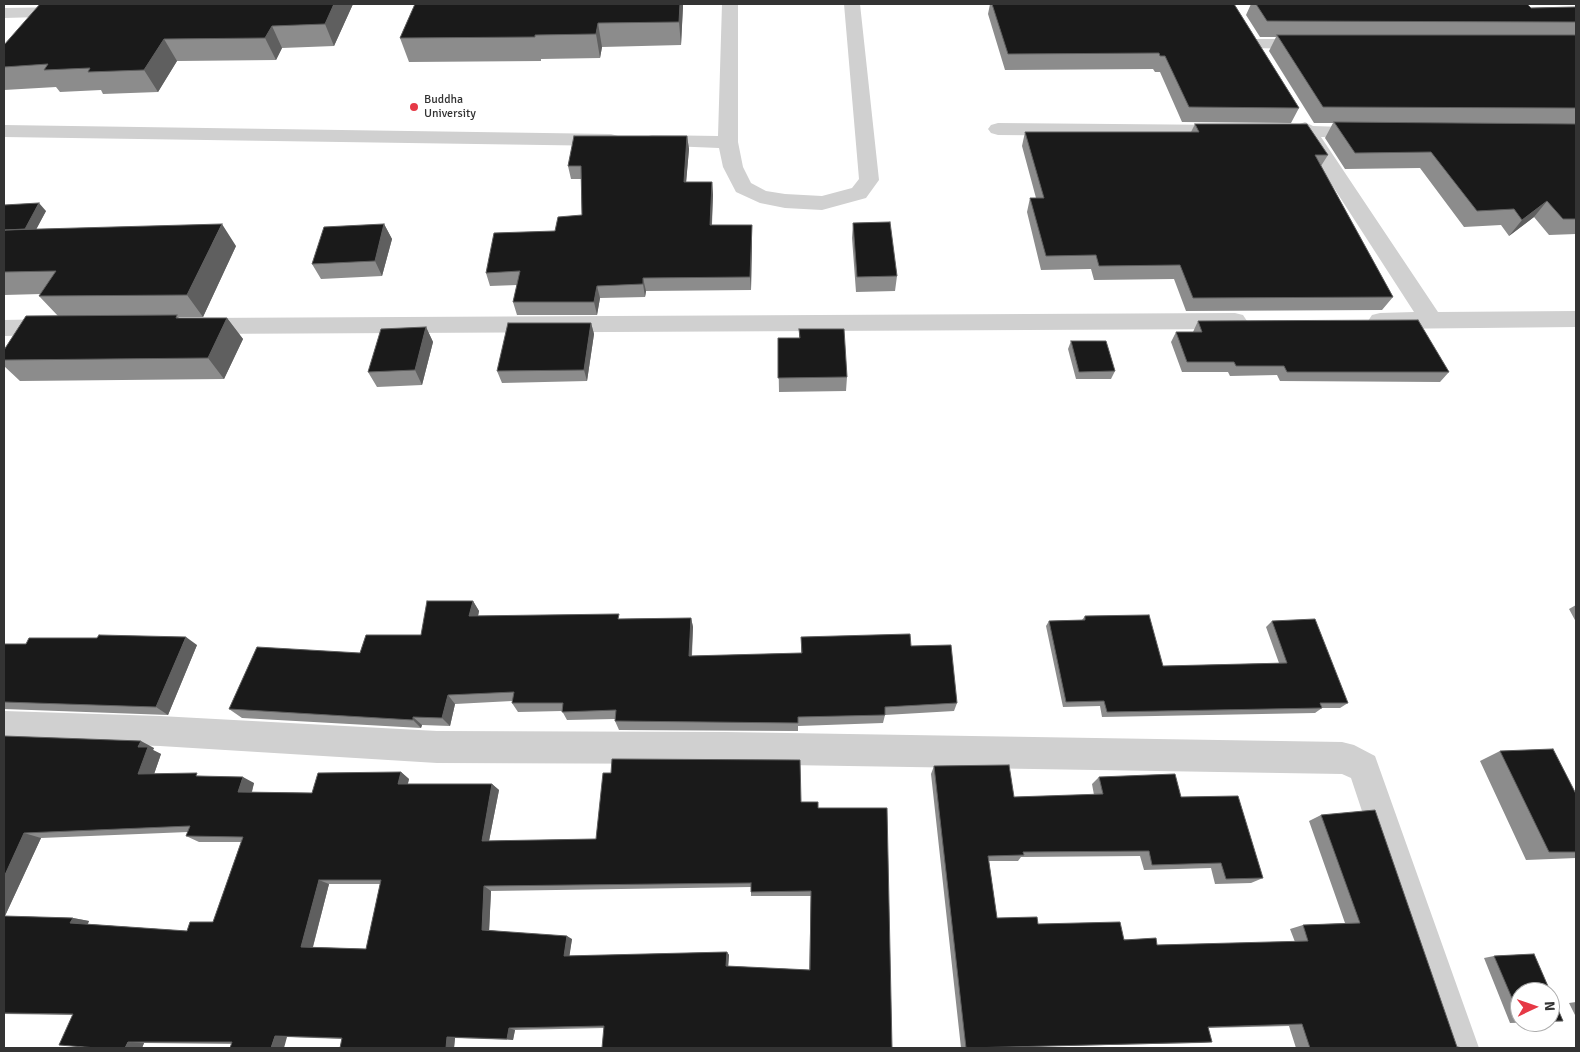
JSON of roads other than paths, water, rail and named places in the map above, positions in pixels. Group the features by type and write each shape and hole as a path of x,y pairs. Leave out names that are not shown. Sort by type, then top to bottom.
{"street":[{"path":"730,4 728,142 733,167 743,187 760,196 785,201 822,203 859,193 868,180 852,4"},
{"path":"4,13 91,11"},
{"path":"1254,44 1322,44"},
{"path":"1293,108 1432,321"},
{"path":"998,129 1387,132"},
{"path":"4,131 728,142"},
{"path":"1362,321 1576,319"},
{"path":"170,326 1253,321"},
{"path":"4,328 72,327"},
{"path":"4,726 160,731 437,747 725,748 1342,758 1354,761 1364,767 1460,1048"}],"place":[{"name":"Buddha University","path":"414,107"}]}
